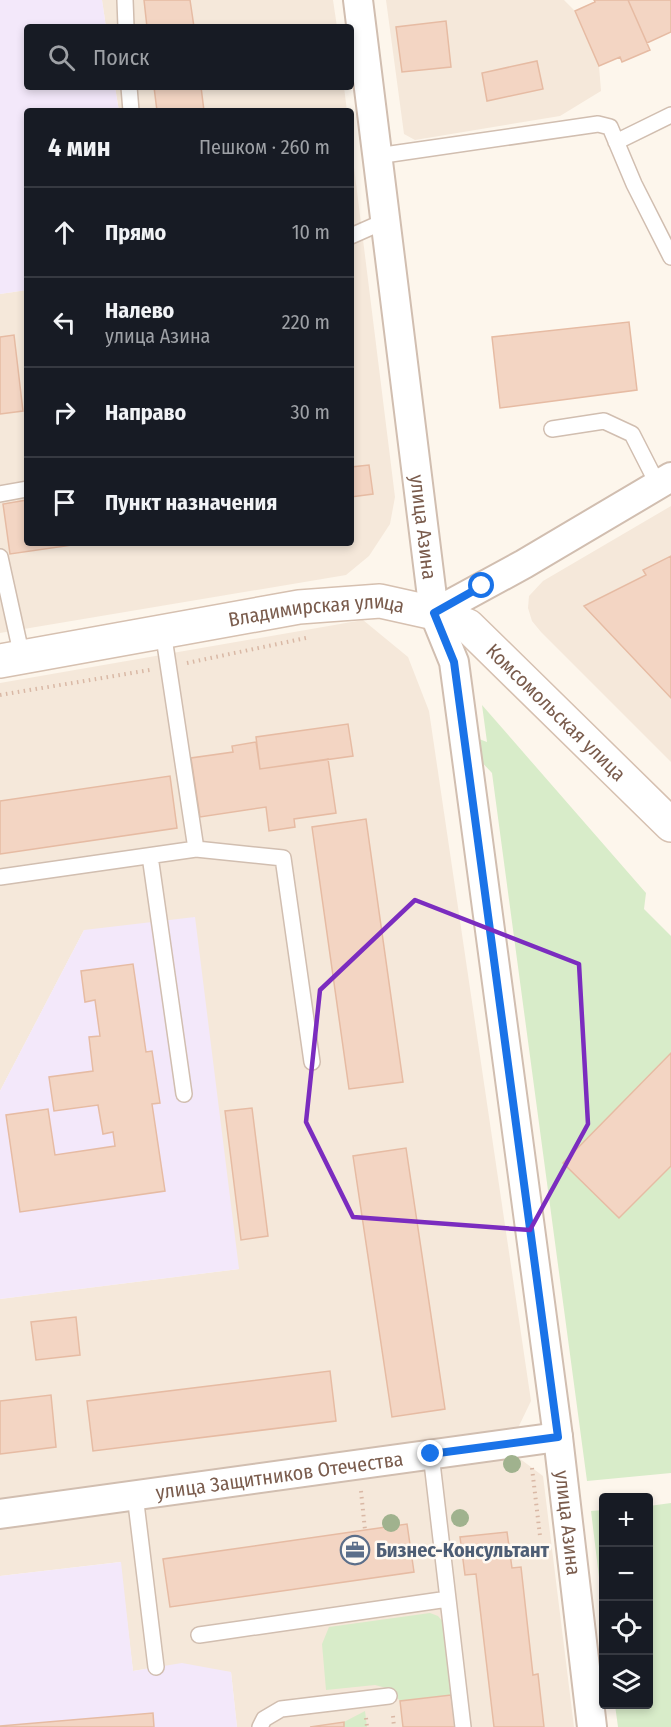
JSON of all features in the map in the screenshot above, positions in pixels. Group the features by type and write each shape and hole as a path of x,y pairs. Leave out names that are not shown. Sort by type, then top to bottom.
{"main road":[{"name":"Владимирская улица","path":"11,659 299,607 380,601 434,613"},
{"name":"Комсомольская улица","path":"434,613 468,626 669,820"}],"street":[{"name":"улица Азина","path":"358,0 434,613 454,662 558,1437 592,1727"},
{"name":"Владимирская улица","path":"434,613 524,564 664,481"},
{"name":"улица Защитников Отечества","path":"0,1514 558,1437"}],"lane":[{"path":"125,0 126,24"},
{"path":"129,90 131,108"},
{"path":"616,142 671,115"},
{"path":"377,156 598,124 610,127 671,257"},
{"path":"354,235 385,221"},
{"path":"552,429 604,422 632,434 664,481"},
{"path":"0,494 24,490"},
{"path":"0,557 11,659"},
{"path":"163,631 196,849"},
{"path":"0,877 196,849 284,858 312,1062"},
{"path":"150,856 184,1094"},
{"path":"431,1454 463,1727"},
{"path":"135,1495 156,1667"},
{"path":"199,1635 448,1599"},
{"path":"261,1727 264,1719 281,1709 389,1696"}],"path":[{"path":"0,695 168,667 318,635"},
{"path":"361,1491 366,1530"}],"highlighted area":[{"path":"415,900 579,964 588,1124 530,1230 353,1217 306,1122 320,990"}],"shaded area":[{"path":"0,0 102,0 106,24 24,24 24,90 116,90 118,108 24,108 24,290 0,294"},
{"path":"102,0 333,0 337,24 106,24"},
{"path":"386,0 564,0 575,11 599,66 601,91 560,116 415,140 404,134"},
{"path":"116,90 344,90 347,108 118,108"},
{"path":"354,167 395,497 390,524 369,556 346,575 0,633 0,294 24,290 24,546 354,546"},
{"path":"671,506 671,762 541,632 532,621 528,608 529,596 543,581"},
{"path":"363,620 408,657 429,711 531,1401 517,1430 0,1500 0,1299 239,1269 84,930 0,1091 0,683"},
{"path":"195,917 239,1269 0,1299 0,1091 84,930"},
{"path":"515,1455 543,1476 574,1727 237,1727 231,1672 156,1667 133,1671 120,1562 0,1576 0,1527"},
{"path":"121,1562 133,1671 182,1663 231,1672 237,1727 0,1727 0,1576"}],"green space":[{"path":"482,705 646,893 644,909 671,936 671,1473 587,1481 492,773 474,754 473,743 479,739 487,742"},
{"path":"671,1503 671,1727 618,1727 616,1709 653,1709 653,1505"},
{"path":"599,1510 599,1577 591,1511"},
{"path":"430,1613 438,1616 443,1622 451,1695 400,1701 390,1689 375,1685 326,1690 322,1644 329,1627"},
{"path":"365,1711 367,1727 344,1727 344,1722"}],"building":[{"path":"144,0 190,0 194,24 147,24"},
{"path":"594,0 628,0 650,50 622,62 620,57 599,66 575,11 595,2"},
{"path":"628,0 671,0 671,32 647,43"},
{"path":"446,21 451,67 402,72 396,27"},
{"path":"537,61 543,89 487,101 482,73"},
{"path":"154,90 201,90 204,108 157,108"},
{"path":"629,322 637,390 500,408 492,337"},
{"path":"14,335 23,411 0,414 0,337"},
{"path":"369,465 373,494 354,497 354,467"},
{"path":"24,500 24,546 65,546 10,554 3,504"},
{"path":"671,556 671,698 584,606 646,575 643,570"},
{"path":"348,724 353,756 260,769 256,737"},
{"path":"256,742 260,769 328,759 336,813 294,819 295,827 269,831 266,807 200,817 191,758 233,752 232,746"},
{"path":"170,776 177,828 0,854 0,801"},
{"path":"366,819 403,1082 349,1089 312,827"},
{"path":"133,964 146,1052 152,1051 160,1103 152,1104 165,1191 20,1212 6,1115 48,1109 55,1155 115,1146 113,1132 103,1134 98,1105 54,1111 49,1077 93,1071 89,1037 100,1036 95,1000 85,1002 81,971"},
{"path":"671,1053 671,1166 619,1218 563,1163"},
{"path":"252,1108 268,1236 241,1240 225,1111"},
{"path":"406,1148 445,1409 392,1417 353,1156"},
{"path":"76,1317 80,1355 36,1360 31,1322"},
{"path":"330,1371 336,1421 93,1451 87,1401"},
{"path":"51,1395 56,1447 0,1454 0,1401"},
{"path":"407,1524 414,1572 170,1607 163,1559"},
{"path":"507,1532 512,1568 521,1567 533,1675 538,1674 544,1727 494,1727 476,1574 465,1575 460,1537"},
{"path":"451,1695 456,1727 403,1727 400,1701"},
{"path":"153,1713 154,1727 0,1727 0,1726"},
{"path":"344,1722 344,1727 310,1727"}],"place":[{"name":"Бизнес-Консультант","path":"355,1550"}],"route":[{"path":"431,1454 558,1437 454,662 434,613 482,586"}]}
